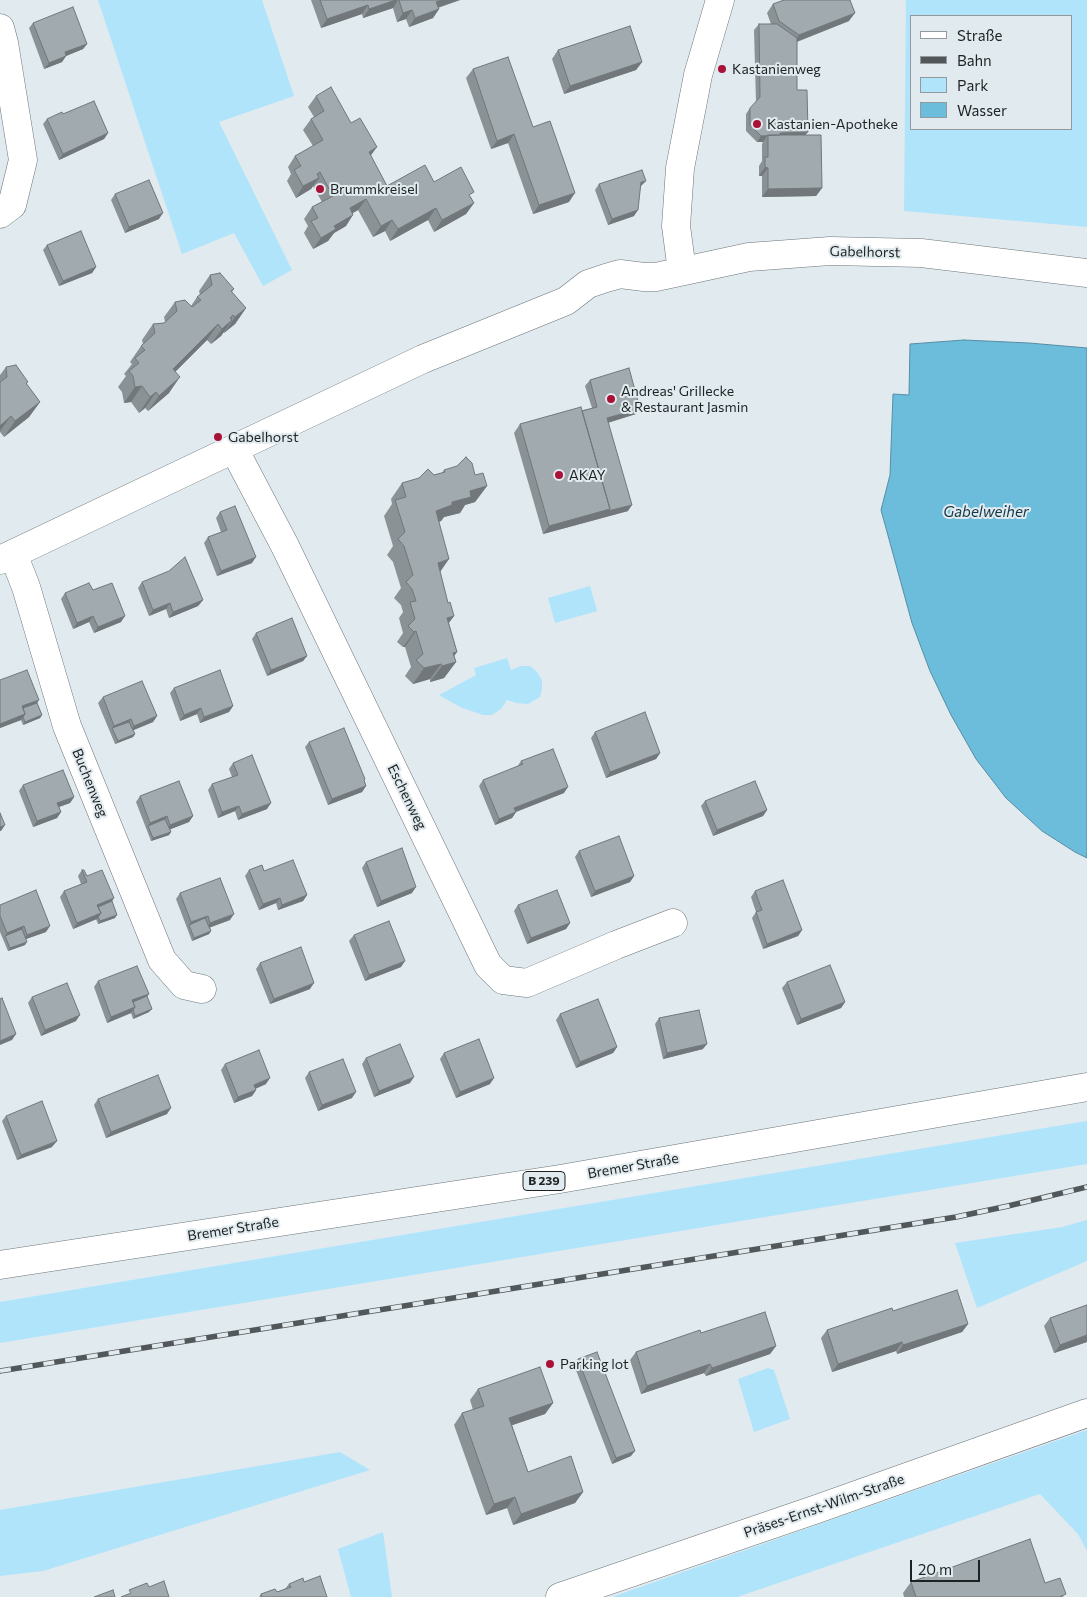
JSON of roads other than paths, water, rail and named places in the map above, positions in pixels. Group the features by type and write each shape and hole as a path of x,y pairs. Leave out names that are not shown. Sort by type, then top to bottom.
{"street":[{"path":"682,271 676,226 680,168 698,75 720,0"},
{"path":"0,28 23,160 12,205 0,214"},
{"name":"Gabelhorst","path":"6,557 423,359 566,301 593,300 624,291 644,277 656,277 749,257 830,251 920,253 1087,273"},
{"name":"Eschenweg","path":"234,448 286,546 488,965 503,980 527,983 616,944 673,923"},
{"name":"Buchenweg","path":"6,557 26,587 67,726 162,960 184,985 202,989"},
{"name":"Bremer Straße","path":"0,1265 560,1179 1087,1087"},
{"name":"Präses-Ernst-Wilm-Straße","path":"560,1597 817,1509 1087,1413"}],"water":[{"name":"Gabelweiher","path":"964,340 1087,348 1087,858 1042,831 1006,798 976,759 951,715 930,671 912,623 881,510 890,475 893,394 909,395 910,344"}],"railway":[{"path":"0,1371 956,1217 1087,1187"}],"place":[{"name":"Kastanienweg","path":"722,69"},
{"name":"Kastanien-Apotheke","path":"757,124"},
{"name":"Brummkreisel","path":"320,189"},
{"name":"Andreas' Grillecke & Restaurant Jasmin","path":"611,399"},
{"name":"Gabelhorst","path":"218,437"},
{"name":"AKAY","path":"559,475"},
{"name":"Parking lot","path":"550,1364"}]}
